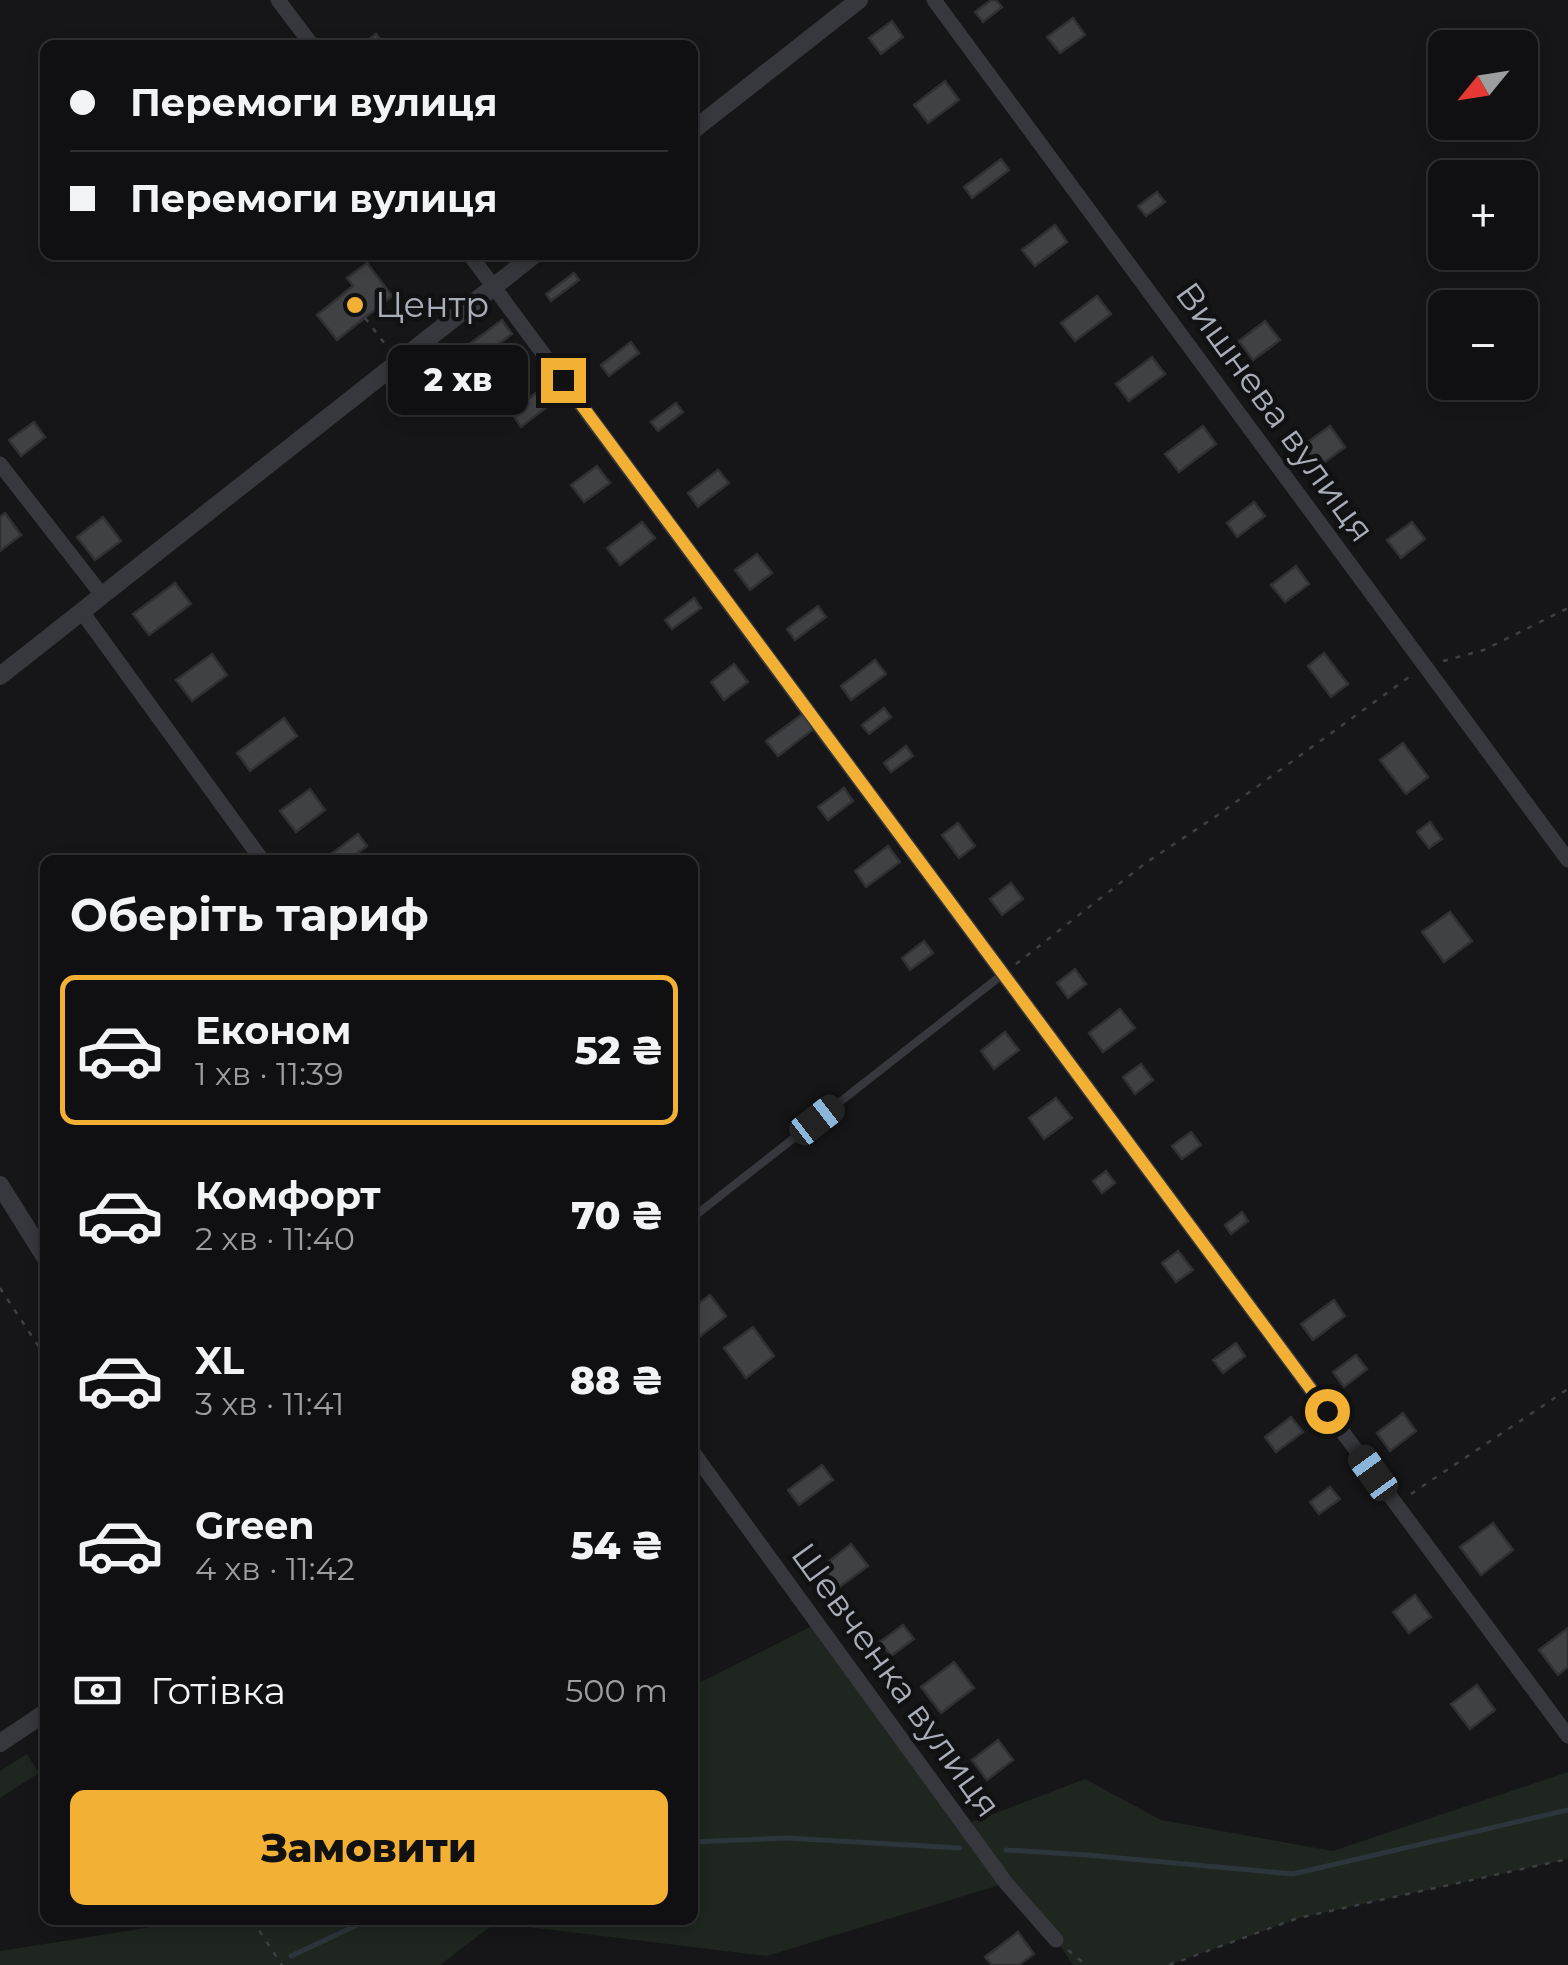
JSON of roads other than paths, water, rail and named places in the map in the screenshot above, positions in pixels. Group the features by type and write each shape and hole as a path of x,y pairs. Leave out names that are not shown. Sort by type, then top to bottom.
{"street":[{"path":"278,0 308,40"},
{"path":"698,126 859,0"},
{"name":"Вишнева вулиця","path":"934,0 1568,860"},
{"path":"474,260 1568,1736"},
{"path":"0,676 528,260"},
{"path":"0,464 102,595"},
{"path":"82,612 258,855"},
{"path":"0,1185 40,1249"},
{"name":"Шевченка вулиця","path":"698,1460 1006,1883 1056,1940"},
{"path":"0,1742 40,1716"}],"lane":[{"path":"698,1213 1004,974"}],"waterway":[{"path":"1006,1850 1293,1874 1568,1810"},
{"path":"698,1842 786,1838 960,1848"},
{"path":"291,1956 357,1925"}],"place":[{"name":"Центр","path":"355,305"}]}
